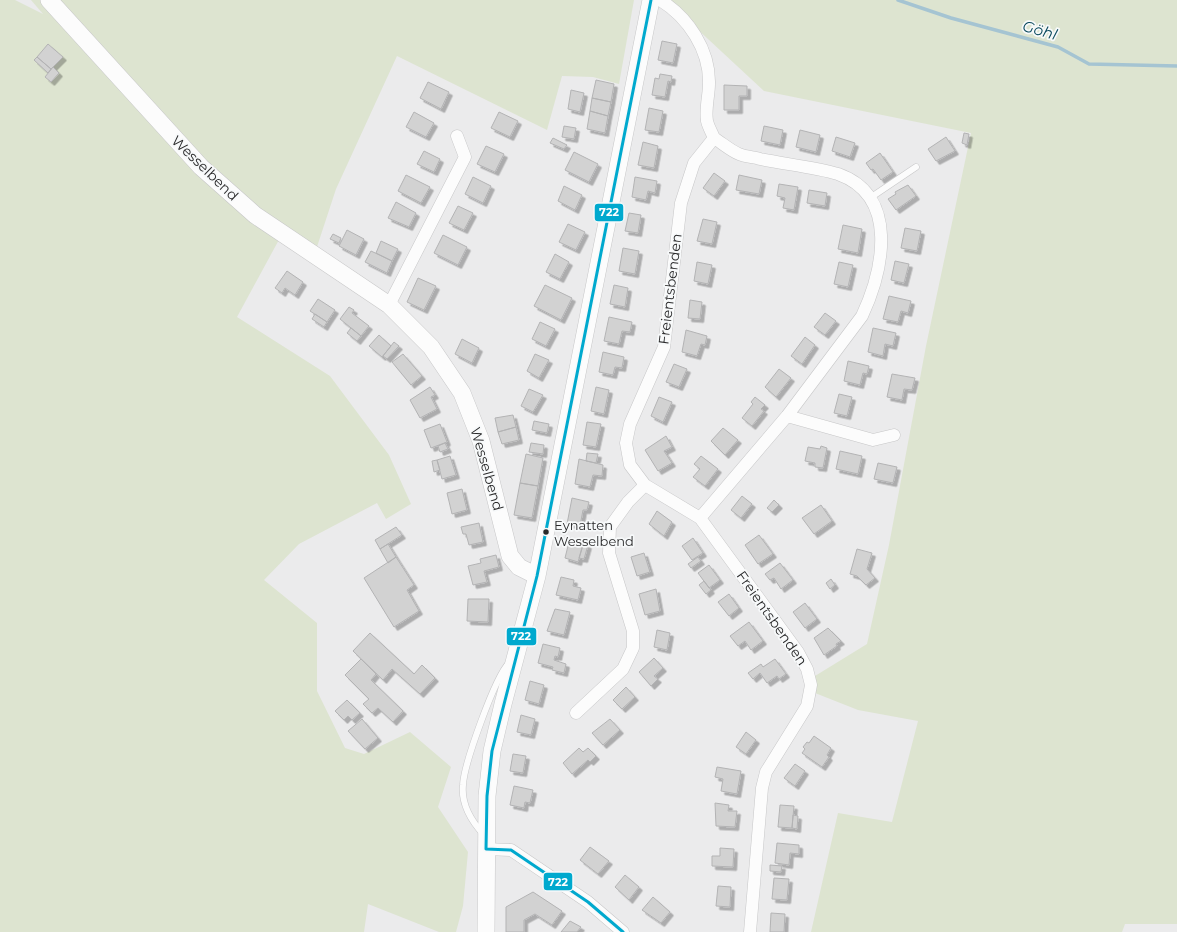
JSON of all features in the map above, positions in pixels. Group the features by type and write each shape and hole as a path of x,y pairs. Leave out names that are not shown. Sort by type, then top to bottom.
{"street":[{"name":"Wesselbend","path":"48,0 201,168 256,215 388,305 431,347 462,393 481,440 510,556 519,567 536,576"},
{"path":"486,932 486,796 492,751 514,658 536,576 651,0"},
{"path":"660,0 671,7 689,26 705,54 709,82 707,120 714,138 739,154 838,174 857,184 870,198 881,224 880,259 869,301 862,316 787,416 700,518"},
{"path":"388,305 464,157 457,136"},
{"name":"Freientsbenden","path":"714,138 694,163 681,203 664,347 630,424 626,443 630,465 645,485 700,518 798,652 807,669 811,686 807,706 766,772 762,788 750,932"},
{"path":"787,416 873,440 894,435"},
{"path":"576,713 623,669 633,648 633,631 609,553 610,527 628,502 645,485"},
{"path":"486,843 511,850 588,902 623,932"}],"lane":[{"path":"870,198 916,167"},
{"path":"486,843 465,806 462,786 471,748 487,706 504,667 514,658"}],"green space":[{"path":"0,0 15,0 43,14 31,0 634,0 619,84 593,77 562,76 547,130 397,56 336,189 313,259 281,236 237,317 330,376 389,455 411,504 386,519 377,503 299,544 264,580 317,623 317,691 345,748 364,754 410,732 451,767 438,807 468,852 463,906 456,932 439,932 368,904 364,932 0,932"},
{"path":"666,0 1177,0 1177,924 1125,924 1122,932 811,932 838,813 892,822 918,721 858,710 815,693 815,676 867,644 889,545 926,346 971,133 764,91"}],"building":[{"path":"662,41 677,44 673,63 658,60"},
{"path":"48,44 63,57 51,69 37,57"},
{"path":"37,57 51,69 48,73 34,60"},
{"path":"53,67 59,73 51,82 45,77"},
{"path":"660,74 672,76 671,82 668,81 665,97 652,95 655,78 659,79"},
{"path":"596,80 614,84 611,102 592,98"},
{"path":"428,82 449,92 441,109 420,98"},
{"path":"724,85 747,86 747,96 739,96 739,110 724,110"},
{"path":"571,90 584,93 580,112 568,109"},
{"path":"592,98 611,102 608,116 590,111"},
{"path":"649,108 663,111 659,132 645,130"},
{"path":"590,111 608,116 605,133 587,129"},
{"path":"414,112 434,123 426,137 406,127"},
{"path":"499,112 518,121 510,137 491,128"},
{"path":"564,126 576,128 574,139 562,137"},
{"path":"764,126 783,130 780,145 761,141"},
{"path":"800,130 820,135 816,152 796,147"},
{"path":"964,133 969,134 967,145 962,143"},
{"path":"836,137 855,143 850,157 832,151"},
{"path":"946,137 955,151 936,161 928,149"},
{"path":"553,138 567,145 564,149 550,143"},
{"path":"643,142 658,146 654,168 638,165"},
{"path":"486,146 504,154 495,172 477,164"},
{"path":"424,151 440,159 434,172 417,164"},
{"path":"574,152 598,164 589,182 565,170"},
{"path":"880,153 893,172 881,180 873,169 871,170 866,163"},
{"path":"714,173 725,181 714,196 703,188"},
{"path":"406,175 430,187 421,203 398,191"},
{"path":"739,175 762,180 759,194 736,190"},
{"path":"473,177 491,186 483,203 465,194"},
{"path":"635,177 657,181 655,193 648,191 646,200 632,197"},
{"path":"779,184 798,187 794,210 783,208 785,198 777,196"},
{"path":"908,185 916,196 896,210 888,199 896,194 895,192"},
{"path":"564,186 582,195 575,210 558,201"},
{"path":"809,190 827,193 825,206 807,203"},
{"path":"396,202 416,213 409,227 388,218"},
{"path":"458,206 473,213 464,230 449,223"},
{"path":"629,213 641,215 638,233 625,231"},
{"path":"703,219 717,222 712,244 697,241"},
{"path":"568,224 585,232 576,250 559,242"},
{"path":"843,225 862,229 858,253 838,249"},
{"path":"905,228 921,231 917,251 901,248"},
{"path":"347,230 364,239 356,255 339,246"},
{"path":"333,234 341,238 339,243 330,239"},
{"path":"443,235 467,247 458,265 434,253"},
{"path":"381,241 398,249 392,261 376,253"},
{"path":"623,248 639,251 635,274 619,271"},
{"path":"371,251 392,261 387,273 365,262"},
{"path":"555,254 569,262 560,279 546,272"},
{"path":"895,261 909,264 904,283 891,280"},
{"path":"697,262 712,265 708,284 694,281"},
{"path":"839,262 853,265 848,287 834,284"},
{"path":"287,271 303,282 295,295 285,288 282,293 275,288"},
{"path":"418,278 436,286 424,310 407,302"},
{"path":"545,285 572,298 561,320 534,306"},
{"path":"614,285 628,288 625,307 610,304"},
{"path":"889,296 911,301 908,313 901,311 898,322 883,319"},
{"path":"318,299 335,310 327,322 310,311"},
{"path":"690,300 702,302 700,319 688,318"},
{"path":"349,307 354,310 352,313 369,326 361,336 340,319"},
{"path":"825,313 836,321 825,335 814,327"},
{"path":"315,314 327,322 324,327 312,319"},
{"path":"609,317 632,322 630,332 622,331 619,344 604,341"},
{"path":"540,322 555,329 546,346 532,339"},
{"path":"351,328 361,336 357,341 347,333"},
{"path":"873,328 896,333 893,346 885,344 883,356 868,352"},
{"path":"686,330 707,336 705,345 701,344 697,356 682,352"},
{"path":"379,335 391,346 382,357 369,346"},
{"path":"805,337 815,345 802,364 791,356"},
{"path":"462,339 479,348 472,363 455,354"},
{"path":"394,342 399,346 387,359 383,356"},
{"path":"603,352 624,357 622,368 615,367 613,375 599,372"},
{"path":"403,354 422,376 411,385 392,362"},
{"path":"535,354 549,360 539,378 527,371"},
{"path":"848,361 869,366 867,374 863,373 860,385 844,381"},
{"path":"674,364 687,369 679,387 666,382"},
{"path":"779,369 791,378 776,397 765,387"},
{"path":"892,374 915,378 912,390 904,389 902,400 887,397"},
{"path":"430,387 435,395 431,397 437,409 420,418 410,400"},
{"path":"596,387 609,390 604,414 591,411"},
{"path":"529,389 543,395 533,412 521,406"},
{"path":"839,394 852,397 847,416 834,413"},
{"path":"659,397 672,402 663,422 651,416"},
{"path":"755,397 765,405 761,409 764,411 752,426 742,418 753,404 751,402"},
{"path":"513,415 516,427 498,432 495,418"},
{"path":"534,421 549,424 547,433 532,430"},
{"path":"587,422 601,424 596,447 583,445"},
{"path":"440,424 447,442 431,448 424,430"},
{"path":"516,427 519,440 502,444 498,432"},
{"path":"723,428 738,440 725,455 711,441"},
{"path":"666,436 672,447 664,451 672,463 658,471 645,450"},
{"path":"445,443 448,449 440,452 438,446"},
{"path":"531,443 544,445 543,454 529,452"},
{"path":"821,446 827,448 823,468 815,467 815,463 805,461 808,447 820,449"},
{"path":"840,451 862,456 858,474 836,469"},
{"path":"587,453 598,454 596,463 586,461"},
{"path":"526,454 543,458 538,486 520,483"},
{"path":"450,456 456,475 442,479 437,460"},
{"path":"701,456 718,469 705,486 693,477 700,469 694,464"},
{"path":"579,459 603,465 602,476 593,475 590,487 575,484"},
{"path":"437,460 440,470 434,472 432,461"},
{"path":"878,463 897,467 893,483 874,479"},
{"path":"520,483 538,486 532,518 514,515"},
{"path":"462,489 467,510 452,514 447,493"},
{"path":"742,496 752,504 741,518 731,510"},
{"path":"572,498 589,502 587,510 583,510 580,526 567,524"},
{"path":"774,500 779,505 772,512 767,508"},
{"path":"821,505 832,521 814,534 802,518"},
{"path":"657,511 672,522 664,536 649,524"},
{"path":"479,523 483,542 469,545 466,534 463,534 461,527"},
{"path":"396,527 402,535 380,549 375,540"},
{"path":"759,535 773,554 758,564 745,545"},
{"path":"570,538 584,542 578,562 565,558"},
{"path":"693,538 703,553 692,560 682,546"},
{"path":"388,544 396,557 388,563 380,549"},
{"path":"583,544 588,545 584,559 579,558"},
{"path":"857,549 872,553 867,569 875,578 866,585 857,576 850,574"},
{"path":"644,553 650,572 637,576 631,557"},
{"path":"496,555 499,567 484,571 487,582 473,585 468,566 481,563 480,559"},
{"path":"396,557 414,585 407,590 419,611 394,627 364,578"},
{"path":"698,557 701,561 691,568 688,564"},
{"path":"780,563 793,580 781,589 774,578 770,580 765,574"},
{"path":"709,565 720,580 709,588 698,573"},
{"path":"561,577 574,580 573,586 581,588 578,600 556,595"},
{"path":"831,579 835,585 830,589 826,583"},
{"path":"704,581 711,590 706,594 699,585"},
{"path":"656,589 660,611 645,615 639,594"},
{"path":"729,594 739,608 729,616 718,602"},
{"path":"468,599 489,599 488,622 467,621"},
{"path":"805,603 817,619 805,628 793,612"},
{"path":"555,609 570,612 564,635 547,631"},
{"path":"749,622 763,641 751,650 745,641 738,646 730,636"},
{"path":"828,628 841,641 836,644 837,646 824,655 814,638"},
{"path":"657,630 670,633 667,650 654,647"},
{"path":"370,633 414,674 422,665 435,678 420,694 392,669 383,680 353,651"},
{"path":"543,644 560,648 558,657 555,656 554,660 566,664 564,673 552,670 553,667 538,663"},
{"path":"654,658 663,668 654,676 658,679 651,686 639,672"},
{"path":"361,659 376,674 371,680 403,711 393,722 378,708 372,713 363,704 369,699 345,675"},
{"path":"775,659 786,674 779,679 777,676 767,683 760,673 753,679 748,673 761,664 763,667"},
{"path":"530,681 544,685 539,704 525,700"},
{"path":"626,687 635,697 622,709 613,700"},
{"path":"347,700 360,713 352,720 348,716 344,720 335,711"},
{"path":"521,715 535,719 531,735 517,732"},
{"path":"362,719 378,738 365,749 348,731"},
{"path":"610,719 620,730 603,745 592,733"},
{"path":"746,732 756,740 746,754 736,747"},
{"path":"814,736 831,748 827,755 829,757 822,767 802,753 805,749 803,747 807,742 809,743"},
{"path":"579,748 583,752 588,748 596,756 590,762 588,760 572,774 563,763"},
{"path":"513,754 526,756 523,773 510,771"},
{"path":"795,764 805,771 795,786 784,778"},
{"path":"717,767 741,771 737,794 721,791 723,779 715,777"},
{"path":"514,786 533,790 530,803 525,802 524,808 510,805"},
{"path":"715,803 729,805 728,811 737,811 735,827 716,826"},
{"path":"780,805 794,806 792,828 778,827"},
{"path":"793,815 798,816 797,829 792,828"},
{"path":"777,843 799,845 799,854 790,853 789,865 775,863"},
{"path":"590,847 609,861 598,874 580,860"},
{"path":"720,848 734,849 733,867 712,866 712,856 720,856"},
{"path":"770,865 782,866 781,872 770,871"},
{"path":"625,875 639,887 629,900 615,887"},
{"path":"774,878 789,879 787,900 772,899"},
{"path":"718,886 731,887 730,907 716,906"},
{"path":"533,892 562,911 552,925 535,914 524,920 524,932 506,932 506,907"},
{"path":"653,897 670,912 661,923 642,910"},
{"path":"771,913 785,914 784,932 770,932"},
{"path":"570,921 581,927 577,932 561,932"}],"waterway":[{"name":"Göhl","path":"898,0 951,18 1058,47 1089,64 1177,66"}],"transit line":[{"name":"722","path":"486,849 487,796 492,751 537,576 651,0"},
{"name":"722","path":"486,849 511,850 588,902 623,932"}],"place":[{"name":"Eynatten Wesselbend","path":"546,532"}]}
